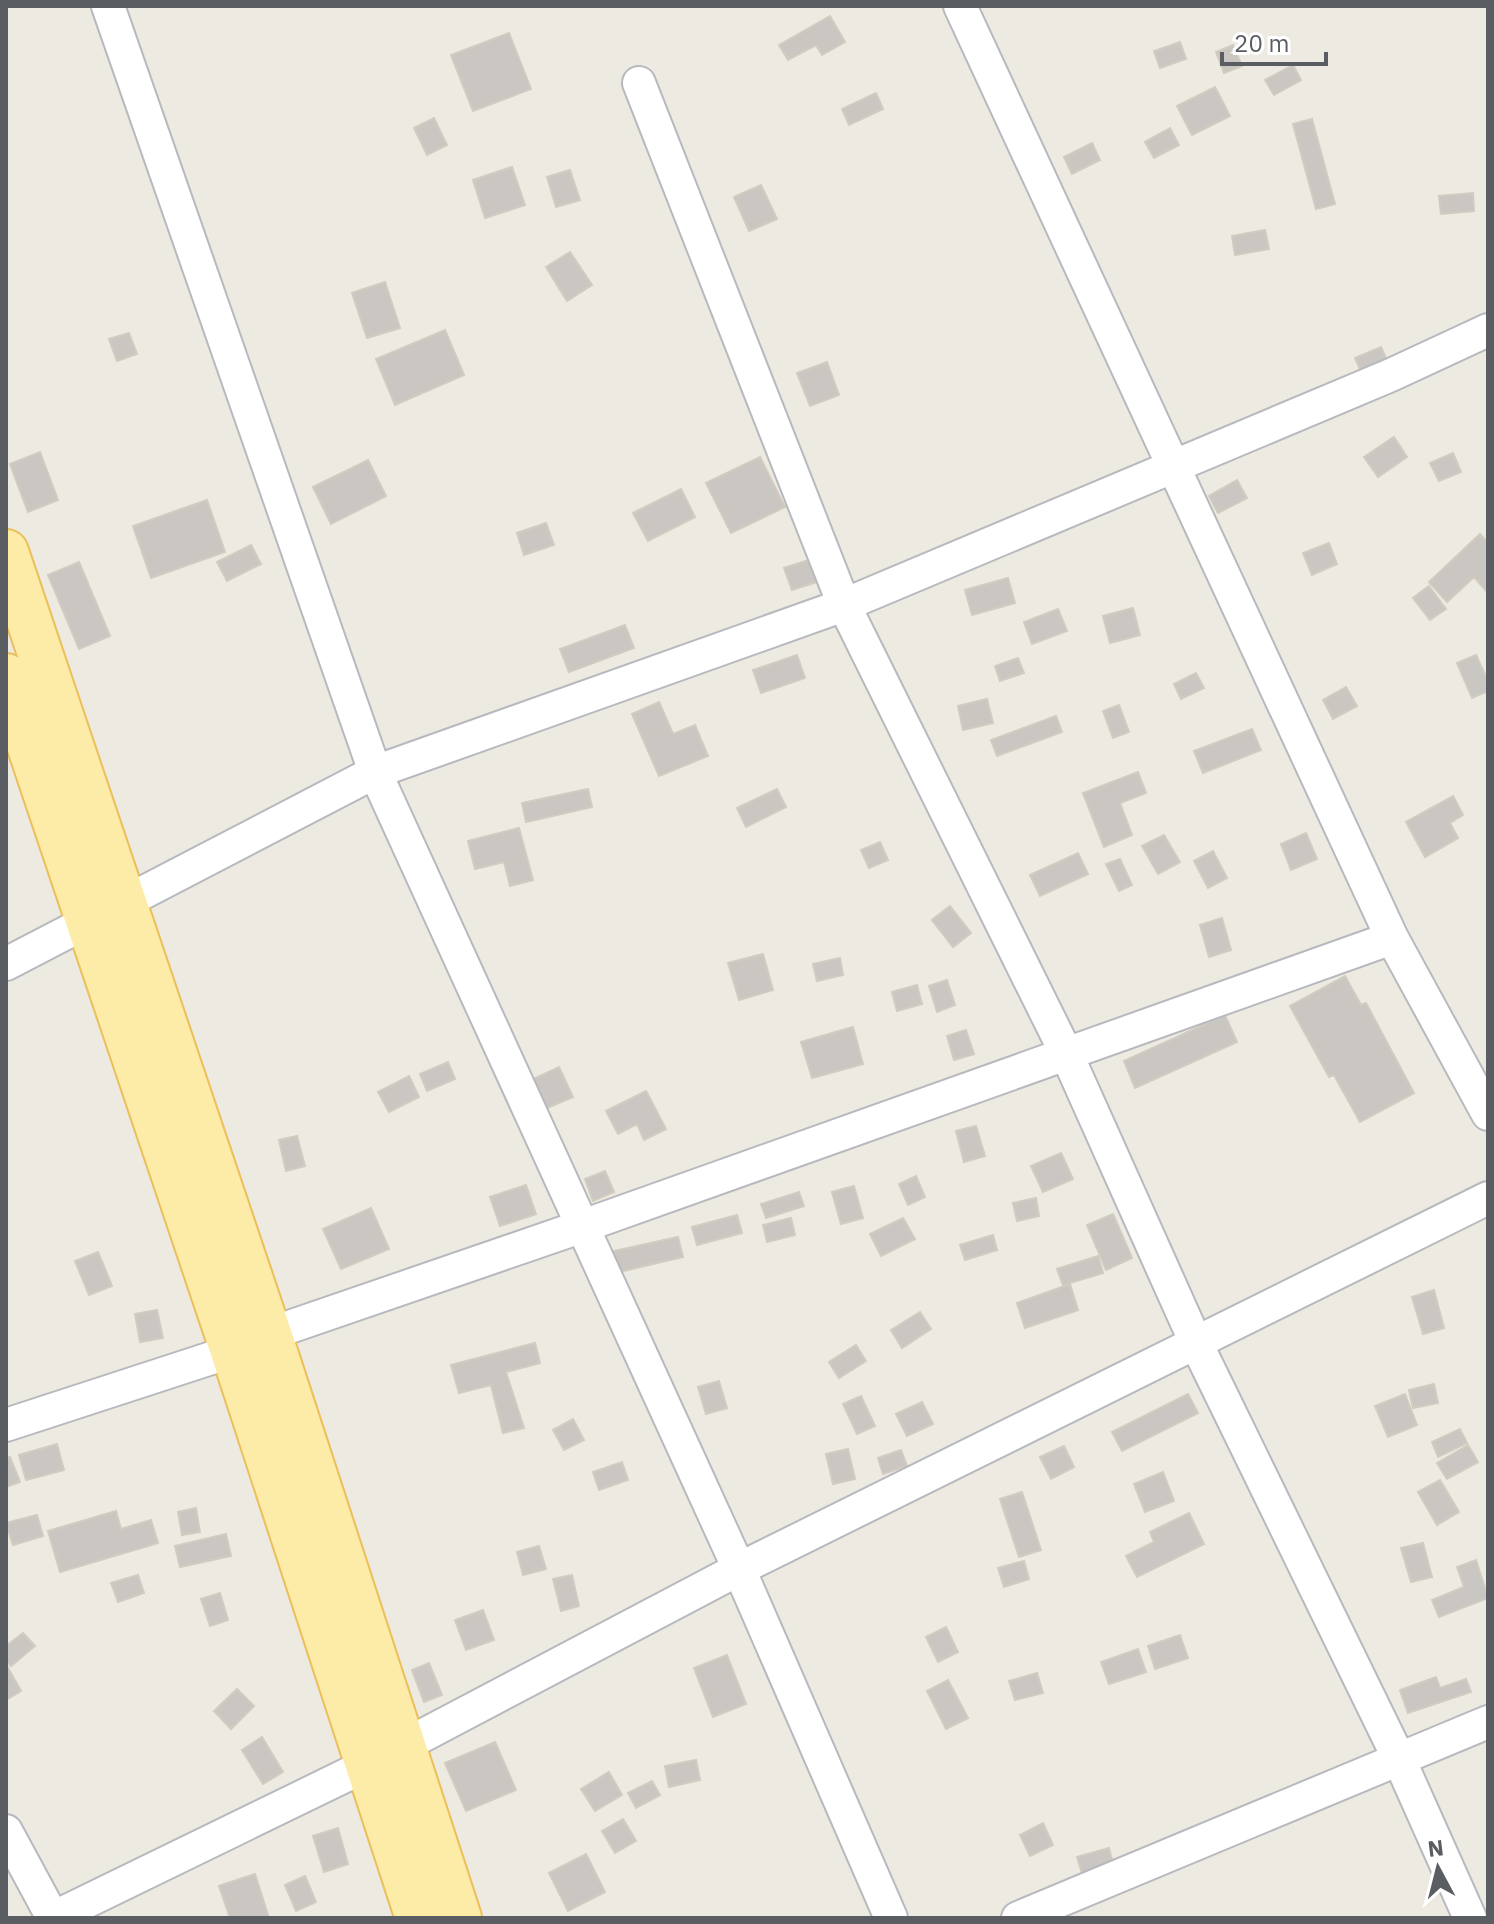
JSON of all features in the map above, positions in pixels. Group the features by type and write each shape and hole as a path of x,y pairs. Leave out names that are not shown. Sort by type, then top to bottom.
{"main road":[{"path":"6,552 106,911 251,1342 384,1756 418,1918"},
{"path":"6,676 106,911"},
{"path":"384,1756 459,1918"}],"street":[{"path":"108,6 375,772 739,1569 891,1918"},
{"path":"960,6 1392,938 1488,1114"},
{"path":"639,83 844,605 1067,1055 1196,1343 1399,1759 1470,1918"},
{"path":"6,964 375,772 844,605 1488,330"},
{"path":"6,1425 583,1226 1392,938"},
{"path":"6,1831 53,1918 384,1756 739,1569 1488,1198"},
{"path":"1018,1918 1488,1722"}],"building":[{"path":"830,16 845,42 822,55 816,45 788,60 779,45"},
{"path":"509,33 531,89 473,111 451,55"},
{"path":"1180,42 1186,59 1160,68 1154,51"},
{"path":"1233,45 1242,66 1224,73 1216,52"},
{"path":"1293,65 1301,80 1274,95 1265,80"},
{"path":"1215,87 1230,116 1192,135 1177,106"},
{"path":"876,93 883,109 849,125 842,109"},
{"path":"434,118 447,145 427,155 414,128"},
{"path":"1312,119 1335,204 1316,209 1293,124"},
{"path":"1170,128 1179,145 1154,158 1145,142"},
{"path":"1092,143 1100,160 1072,174 1064,157"},
{"path":"512,167 525,205 485,218 473,180"},
{"path":"570,170 580,200 556,207 547,177"},
{"path":"761,185 777,219 749,231 734,197"},
{"path":"1473,193 1474,211 1441,214 1439,196"},
{"path":"1265,230 1269,249 1235,255 1232,236"},
{"path":"570,252 592,285 567,301 546,267"},
{"path":"385,282 400,328 367,338 352,293"},
{"path":"445,330 464,375 395,405 376,359"},
{"path":"129,333 137,354 117,361 109,339"},
{"path":"1381,347 1390,367 1364,378 1355,358"},
{"path":"827,362 839,395 810,406 797,373"},
{"path":"1394,437 1407,457 1378,477 1364,457"},
{"path":"40,452 58,500 28,512 10,464"},
{"path":"1453,453 1461,472 1439,481 1430,463"},
{"path":"760,457 785,507 731,533 706,483"},
{"path":"368,460 386,496 331,524 313,487"},
{"path":"1237,480 1247,498 1218,513 1209,496"},
{"path":"681,489 695,517 648,541 633,513"},
{"path":"207,500 225,552 151,578 133,526"},
{"path":"546,523 554,545 524,555 517,533"},
{"path":"1480,534 1488,543 1488,593 1474,577 1447,602 1429,582"},
{"path":"1329,543 1337,564 1312,575 1303,553"},
{"path":"251,545 261,564 227,581 217,562"},
{"path":"809,560 817,582 792,590 784,568"},
{"path":"79,562 110,636 79,649 48,575"},
{"path":"1008,578 1015,603 972,615 965,590"},
{"path":"1429,586 1446,609 1430,620 1413,598"},
{"path":"1133,608 1140,635 1110,643 1103,616"},
{"path":"1058,609 1067,631 1032,644 1024,622"},
{"path":"625,625 634,648 569,672 560,649"},
{"path":"797,655 805,678 761,693 753,670"},
{"path":"1476,655 1488,681 1488,691 1472,698 1457,663"},
{"path":"1018,658 1024,673 1000,681 995,666"},
{"path":"1196,673 1204,688 1181,699 1174,684"},
{"path":"1346,687 1357,706 1333,719 1323,700"},
{"path":"987,699 993,723 963,730 958,706"},
{"path":"659,702 673,734 695,725 708,756 659,776 632,714"},
{"path":"1119,705 1129,732 1113,738 1103,711"},
{"path":"1056,716 1062,732 997,756 991,740"},
{"path":"1252,729 1261,750 1203,773 1194,751"},
{"path":"1138,772 1146,793 1120,803 1132,835 1104,847 1083,793"},
{"path":"588,789 592,807 526,822 522,803"},
{"path":"777,789 786,807 746,827 737,808"},
{"path":"1453,796 1463,815 1450,823 1458,838 1425,857 1406,822"},
{"path":"519,828 533,880 510,886 504,862 475,869 468,841"},
{"path":"1306,833 1317,859 1291,870 1281,844"},
{"path":"1164,835 1180,862 1158,874 1142,846"},
{"path":"880,842 888,860 869,868 861,850"},
{"path":"1213,851 1227,878 1208,888 1194,861"},
{"path":"1078,853 1088,874 1040,896 1030,875"},
{"path":"1120,859 1132,885 1119,891 1106,864"},
{"path":"950,906 971,933 953,947 932,920"},
{"path":"1222,918 1231,950 1209,957 1200,925"},
{"path":"763,954 773,990 739,1000 728,963"},
{"path":"840,958 843,975 817,981 813,964"},
{"path":"1345,976 1361,1005 1366,1003 1414,1093 1360,1122 1334,1075 1329,1077 1290,1006"},
{"path":"947,980 955,1005 937,1012 929,986"},
{"path":"917,985 922,1004 897,1011 892,992"},
{"path":"1225,1015 1237,1042 1135,1088 1124,1061"},
{"path":"853,1027 863,1064 812,1078 801,1042"},
{"path":"966,1030 974,1054 954,1060 947,1036"},
{"path":"448,1062 455,1079 427,1091 420,1074"},
{"path":"559,1067 573,1097 538,1112 525,1083"},
{"path":"409,1076 419,1097 389,1112 378,1092"},
{"path":"646,1091 666,1129 644,1140 637,1124 618,1134 606,1111"},
{"path":"976,1126 985,1156 964,1162 956,1131"},
{"path":"297,1136 305,1166 286,1171 279,1140"},
{"path":"1061,1153 1073,1179 1043,1192 1031,1166"},
{"path":"605,1171 614,1192 593,1201 585,1179"},
{"path":"916,1176 925,1197 908,1205 899,1184"},
{"path":"526,1185 536,1214 500,1226 490,1197"},
{"path":"854,1186 863,1218 841,1224 832,1192"},
{"path":"799,1192 804,1206 766,1218 761,1204"},
{"path":"1036,1198 1039,1216 1017,1221 1013,1203"},
{"path":"371,1208 389,1249 341,1269 323,1229"},
{"path":"1113,1214 1132,1258 1106,1270 1087,1225"},
{"path":"737,1215 742,1233 697,1245 692,1227"},
{"path":"791,1218 795,1235 767,1242 763,1225"},
{"path":"903,1218 915,1239 881,1256 870,1234"},
{"path":"993,1235 997,1250 965,1260 960,1245"},
{"path":"678,1237 683,1257 619,1272 614,1251"},
{"path":"98,1252 112,1286 89,1295 75,1261"},
{"path":"1098,1256 1103,1273 1063,1285 1057,1269"},
{"path":"1070,1284 1078,1310 1025,1328 1017,1303"},
{"path":"1434,1290 1444,1328 1423,1334 1412,1297"},
{"path":"157,1310 163,1338 140,1342 135,1314"},
{"path":"920,1312 931,1329 902,1348 891,1330"},
{"path":"535,1343 540,1363 506,1372 524,1428 503,1433 491,1385 459,1393 451,1365"},
{"path":"856,1345 866,1361 839,1378 829,1362"},
{"path":"719,1381 727,1408 706,1414 698,1387"},
{"path":"1434,1384 1438,1403 1413,1408 1409,1390"},
{"path":"1188,1394 1198,1413 1122,1451 1112,1432"},
{"path":"1405,1394 1417,1425 1388,1437 1375,1406"},
{"path":"861,1396 875,1426 857,1434 843,1404"},
{"path":"922,1402 933,1424 907,1436 896,1414"},
{"path":"573,1419 584,1440 564,1450 553,1430"},
{"path":"1460,1429 1467,1443 1438,1457 1432,1442"},
{"path":"57,1444 64,1470 26,1480 19,1455"},
{"path":"1468,1445 1478,1462 1447,1479 1437,1463"},
{"path":"1064,1446 1074,1467 1051,1479 1040,1457"},
{"path":"848,1449 855,1479 833,1484 826,1454"},
{"path":"901,1450 907,1466 883,1474 878,1458"},
{"path":"10,1457 20,1482 6,1487 6,1459"},
{"path":"622,1462 628,1480 599,1490 593,1472"},
{"path":"1163,1472 1174,1501 1145,1512 1134,1484"},
{"path":"1440,1480 1459,1512 1437,1525 1418,1492"},
{"path":"1022,1492 1041,1550 1019,1557 1000,1499"},
{"path":"196,1508 200,1532 182,1535 178,1512"},
{"path":"116,1511 121,1529 151,1520 158,1543 60,1572 48,1531"},
{"path":"1189,1513 1204,1544 1137,1577 1126,1556 1154,1542 1150,1532"},
{"path":"37,1515 43,1536 13,1545 6,1523"},
{"path":"226,1534 231,1556 180,1567 175,1546"},
{"path":"1423,1543 1432,1577 1411,1582 1401,1548"},
{"path":"539,1546 546,1569 523,1575 517,1552"},
{"path":"1476,1560 1488,1598 1439,1617 1432,1600 1464,1587 1457,1567"},
{"path":"1024,1561 1029,1579 1004,1587 998,1568"},
{"path":"138,1575 144,1593 118,1602 111,1583"},
{"path":"572,1575 579,1606 561,1611 553,1579"},
{"path":"220,1593 228,1620 210,1626 201,1599"},
{"path":"483,1610 494,1640 466,1650 455,1620"},
{"path":"946,1627 958,1652 938,1662 926,1637"},
{"path":"23,1633 35,1646 11,1666 6,1660 6,1646"},
{"path":"1180,1635 1188,1658 1155,1669 1148,1646"},
{"path":"1138,1649 1146,1672 1109,1684 1101,1662"},
{"path":"727,1655 746,1704 713,1717 694,1668"},
{"path":"429,1663 442,1695 424,1702 412,1670"},
{"path":"6,1667 21,1691 6,1700"},
{"path":"1037,1673 1043,1693 1015,1700 1009,1681"},
{"path":"1436,1677 1440,1688 1466,1679 1471,1692 1408,1713 1400,1690"},
{"path":"948,1680 968,1718 946,1729 927,1691"},
{"path":"237,1689 254,1706 231,1729 214,1711"},
{"path":"262,1737 283,1772 263,1784 242,1750"},
{"path":"495,1742 516,1790 466,1811 445,1763"},
{"path":"696,1760 700,1780 669,1787 665,1766"},
{"path":"609,1772 622,1795 595,1811 581,1789"},
{"path":"652,1781 660,1795 636,1808 628,1793"},
{"path":"623,1819 636,1841 615,1853 602,1831"},
{"path":"1043,1823 1053,1845 1030,1856 1020,1835"},
{"path":"338,1828 348,1864 324,1872 313,1836"},
{"path":"1109,1848 1114,1868 1083,1877 1077,1857"},
{"path":"586,1854 605,1892 568,1911 549,1873"},
{"path":"255,1874 269,1918 230,1918 219,1886"},
{"path":"305,1876 316,1902 296,1911 285,1885"}]}
